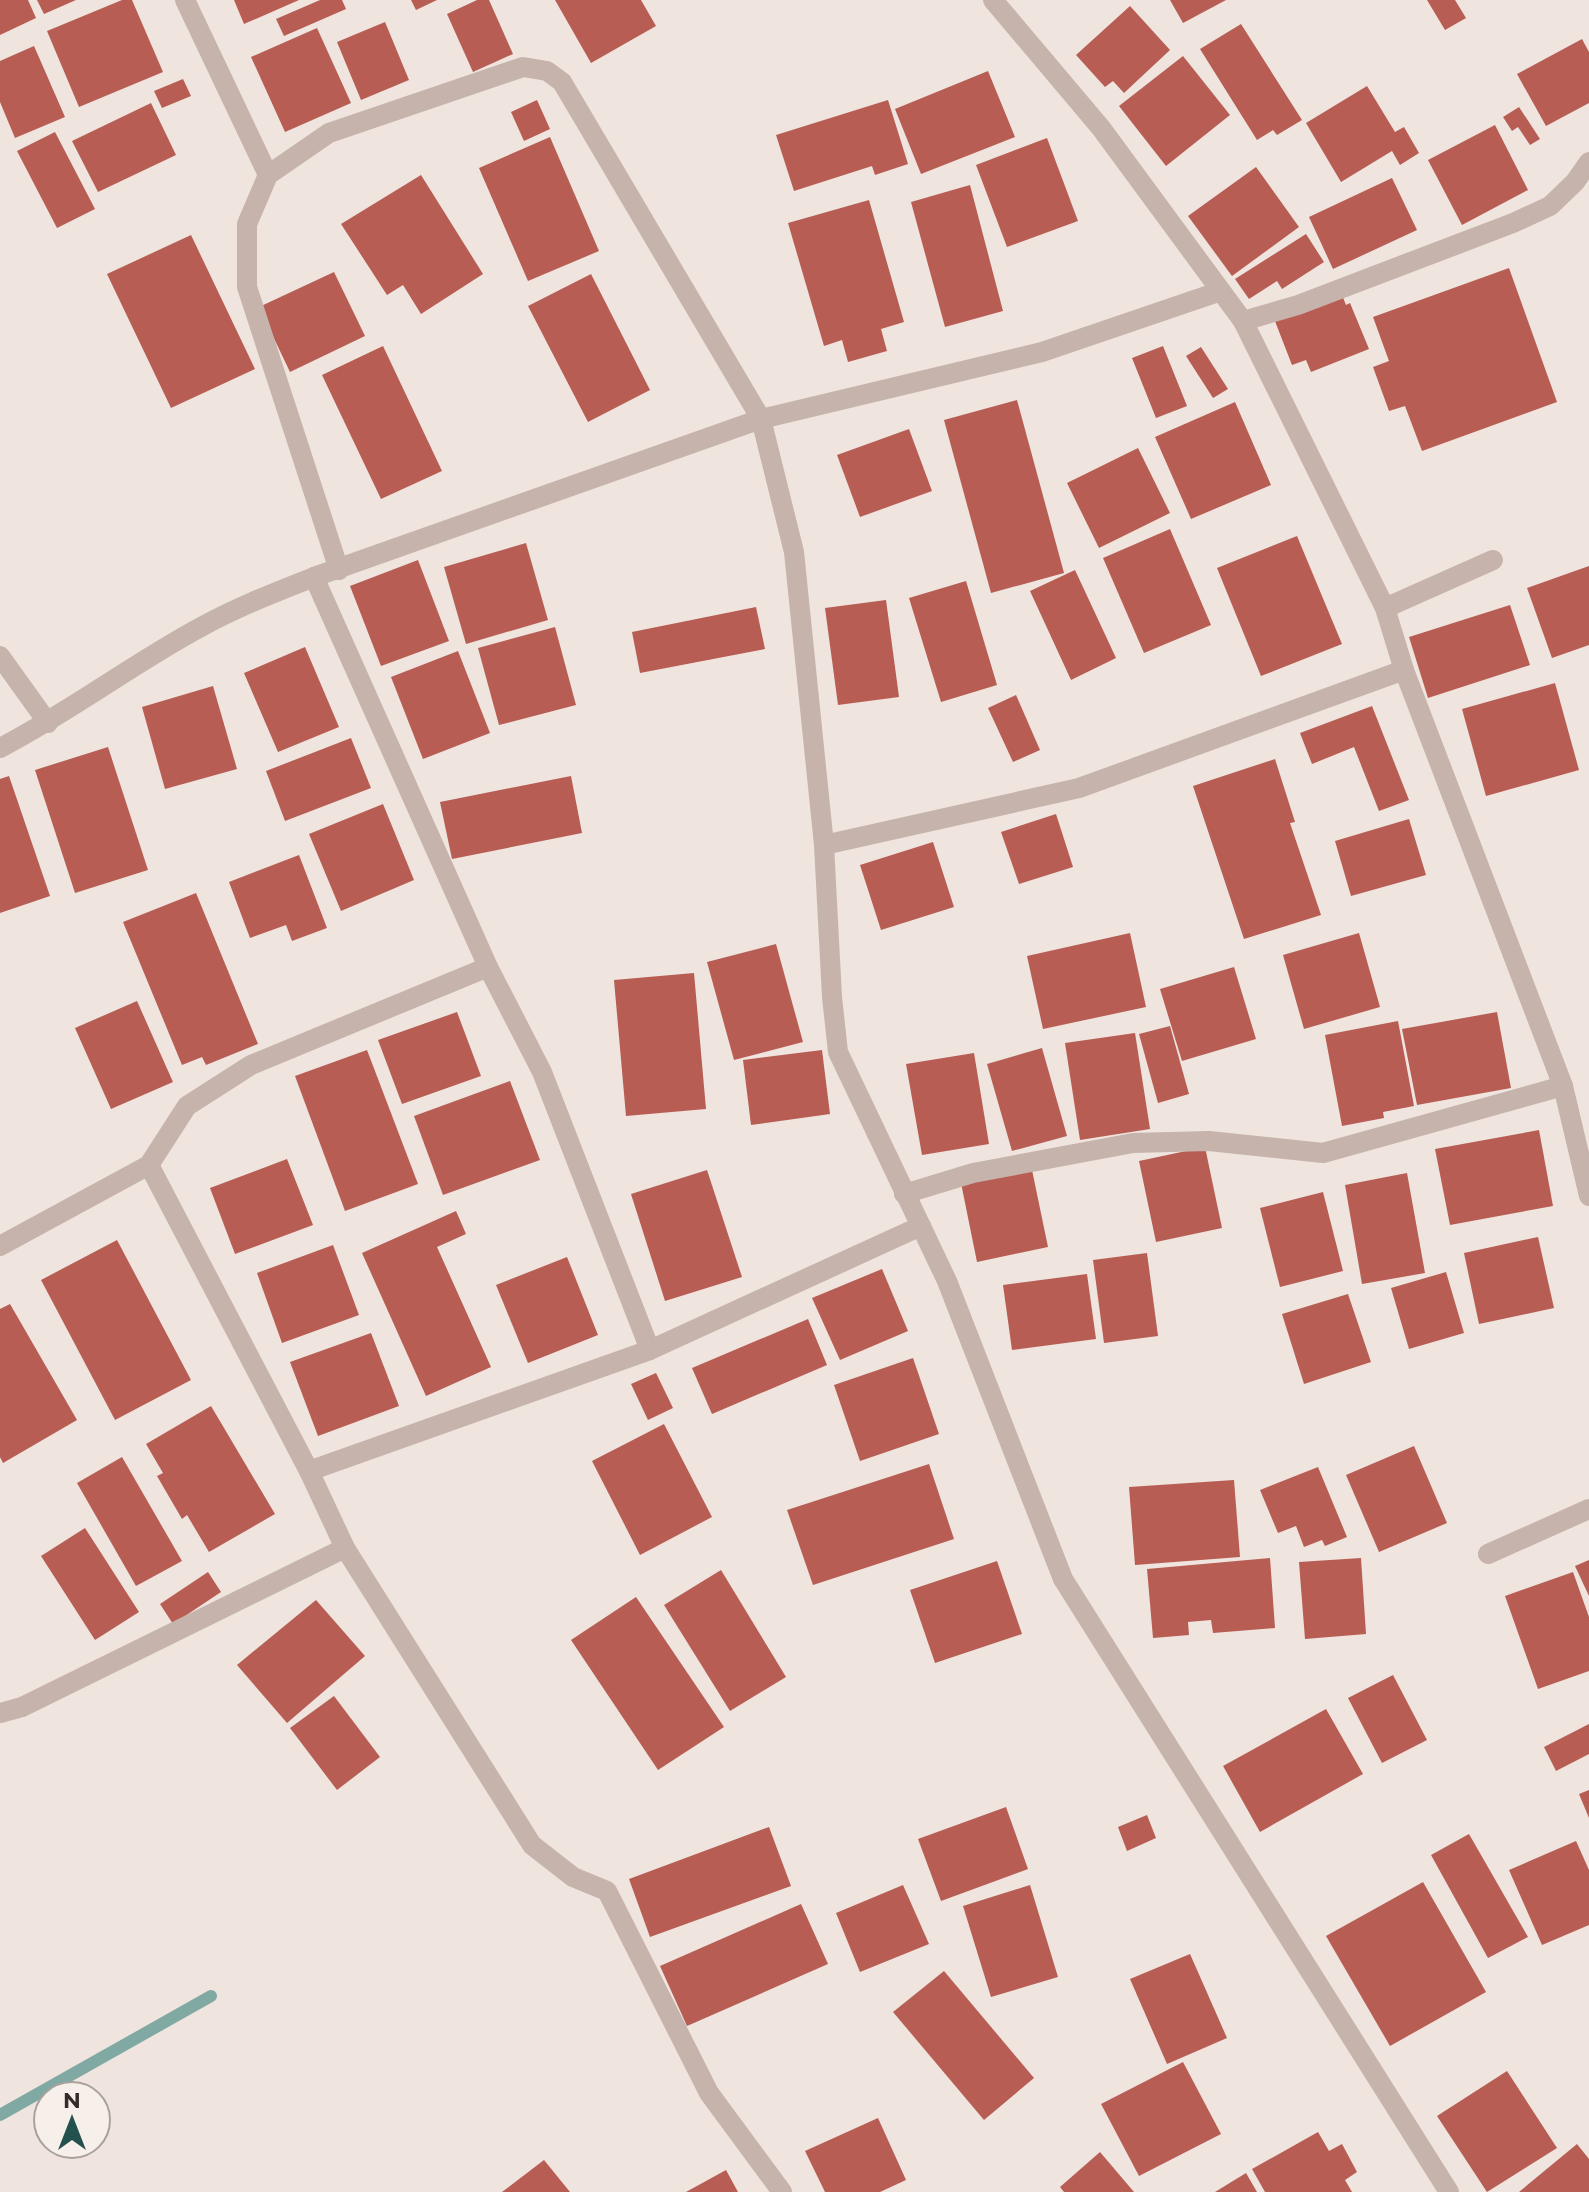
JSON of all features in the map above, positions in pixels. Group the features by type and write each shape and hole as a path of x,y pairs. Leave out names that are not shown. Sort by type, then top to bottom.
{"street":[{"path":"185,0 268,175"},
{"path":"993,0 1101,128 1243,321 1385,608 1404,670 1563,1086 1589,1196"},
{"path":"339,570 247,287 247,224 268,175 329,133 523,67 547,71 562,82 761,419 794,552 824,845 838,1052 947,1281 1063,1579 1449,2192"},
{"path":"1243,321 1298,305 1550,206 1575,182 1589,162"},
{"path":"0,748 48,723 199,627 314,577 761,419 1042,352 1221,291"},
{"path":"1385,608 1493,560"},
{"path":"314,577 488,967 542,1072 650,1350"},
{"path":"0,656 48,723"},
{"path":"824,845 1079,788 1404,670"},
{"path":"0,1246 149,1165 187,1106 251,1065 488,967"},
{"path":"904,1194 973,1173 1133,1143 1209,1141 1323,1153 1563,1086"},
{"path":"149,1165 309,1471 345,1548 532,1845 573,1877 607,1891 709,2093 782,2192"},
{"path":"309,1471 650,1350 921,1226"},
{"path":"1488,1554 1589,1509"},
{"path":"0,1713 22,1707 345,1548"}],"building":[{"path":"0,0 28,0 36,18 0,35"},
{"path":"37,0 76,0 44,14"},
{"path":"122,0 132,0 163,72 79,107 47,31"},
{"path":"234,0 299,0 244,24"},
{"path":"320,0 342,0 346,9 284,36 276,19"},
{"path":"411,0 437,0 416,10"},
{"path":"477,0 489,0 513,54 473,72 447,14"},
{"path":"555,0 641,0 656,26 591,63"},
{"path":"1170,0 1226,0 1183,23"},
{"path":"1427,0 1455,0 1466,18 1445,30"},
{"path":"1130,6 1170,50 1124,93 1113,81 1105,87 1076,55"},
{"path":"385,22 409,80 361,100 337,42"},
{"path":"1241,24 1302,120 1277,135 1273,130 1257,140 1200,49"},
{"path":"317,28 351,103 285,132 251,57"},
{"path":"1582,39 1589,52 1589,103 1546,126 1517,74"},
{"path":"34,46 65,117 15,138 0,102 0,61"},
{"path":"1183,56 1230,115 1166,166 1119,106"},
{"path":"988,71 1015,137 921,174 895,109"},
{"path":"183,79 191,96 162,108 154,91"},
{"path":"1367,86 1395,132 1404,127 1419,153 1400,165 1392,151 1341,182 1306,123"},
{"path":"537,100 550,129 524,141 511,112"},
{"path":"888,100 908,164 875,175 872,166 794,191 776,135"},
{"path":"151,103 176,155 98,192 72,141"},
{"path":"1519,107 1540,139 1530,145 1518,127 1512,131 1503,117"},
{"path":"1495,125 1528,190 1462,225 1428,160"},
{"path":"55,132 95,209 57,228 17,151"},
{"path":"550,137 599,251 528,281 479,168"},
{"path":"1047,138 1078,221 1007,247 976,165"},
{"path":"1256,167 1299,227 1232,276 1188,216"},
{"path":"421,175 483,274 421,314 403,285 387,295 341,224"},
{"path":"1392,178 1417,230 1333,269 1309,217"},
{"path":"970,185 1003,311 945,327 911,202"},
{"path":"869,200 904,322 881,329 887,351 848,362 842,340 824,346 788,223"},
{"path":"1306,234 1324,262 1282,289 1277,281 1249,299 1235,279"},
{"path":"191,235 255,369 171,408 107,274"},
{"path":"1509,268 1557,402 1422,451 1405,406 1389,411 1373,367 1389,361 1373,317"},
{"path":"334,272 365,336 290,372 259,307"},
{"path":"591,274 650,390 588,422 528,306"},
{"path":"1340,290 1346,305 1350,303 1369,349 1311,372 1306,360 1292,365 1273,316"},
{"path":"383,346 442,471 381,499 322,375"},
{"path":"1163,346 1187,406 1156,418 1132,358"},
{"path":"1201,347 1228,389 1213,398 1186,356"},
{"path":"1017,400 1064,573 991,593 944,420"},
{"path":"1235,402 1271,485 1191,519 1155,437"},
{"path":"909,429 932,491 860,517 837,455"},
{"path":"1138,448 1170,513 1099,548 1067,483"},
{"path":"1170,529 1211,625 1144,653 1103,558"},
{"path":"1297,536 1342,644 1261,676 1217,568"},
{"path":"526,543 548,620 466,644 444,567"},
{"path":"418,560 449,641 381,666 350,586"},
{"path":"1589,566 1589,645 1552,658 1527,588"},
{"path":"1075,570 1116,658 1071,680 1030,591"},
{"path":"966,581 997,685 941,702 909,598"},
{"path":"886,600 899,697 838,705 825,608"},
{"path":"1510,605 1530,665 1428,698 1409,637"},
{"path":"756,607 765,649 640,673 632,632"},
{"path":"555,627 576,705 499,725 478,648"},
{"path":"305,647 339,727 278,752 244,673"},
{"path":"458,651 490,733 423,759 391,677"},
{"path":"1555,683 1579,770 1486,796 1462,709"},
{"path":"213,686 237,769 165,789 142,707"},
{"path":"1016,695 1040,750 1013,762 988,708"},
{"path":"1372,706 1409,800 1379,811 1354,747 1312,764 1300,733"},
{"path":"351,738 371,788 285,821 266,771"},
{"path":"108,747 148,870 75,893 35,770"},
{"path":"1275,759 1295,822 1290,823 1321,915 1244,939 1193,786"},
{"path":"9,776 50,896 0,913 0,779"},
{"path":"571,776 582,833 452,859 440,802"},
{"path":"383,804 414,880 341,911 309,834"},
{"path":"1056,814 1073,867 1019,884 1001,832"},
{"path":"1409,819 1426,875 1351,896 1335,841"},
{"path":"933,842 954,907 881,930 860,865"},
{"path":"299,855 327,928 292,941 286,925 250,938 229,882"},
{"path":"196,893 258,1044 206,1065 202,1057 182,1065 123,922"},
{"path":"1130,933 1146,1007 1043,1029 1027,956"},
{"path":"1359,933 1380,1007 1304,1029 1283,955"},
{"path":"776,944 803,1042 734,1060 707,962"},
{"path":"1234,967 1256,1039 1182,1061 1160,989"},
{"path":"694,973 706,1109 626,1116 614,980"},
{"path":"137,1001 173,1082 111,1109 75,1028"},
{"path":"457,1012 481,1076 402,1104 378,1040"},
{"path":"1497,1012 1511,1088 1417,1105 1402,1029"},
{"path":"1398,1021 1414,1106 1383,1112 1384,1118 1342,1126 1325,1035"},
{"path":"1170,1026 1189,1094 1158,1103 1139,1034"},
{"path":"1135,1033 1150,1129 1080,1140 1065,1043"},
{"path":"1042,1048 1067,1136 1012,1151 987,1064"},
{"path":"367,1050 418,1184 345,1211 295,1076"},
{"path":"822,1050 830,1114 751,1125 743,1060"},
{"path":"974,1053 989,1144 922,1155 906,1064"},
{"path":"510,1081 540,1160 443,1195 414,1116"},
{"path":"1539,1130 1553,1206 1450,1225 1435,1149"},
{"path":"1205,1147 1222,1228 1156,1242 1139,1161"},
{"path":"287,1159 313,1225 235,1254 210,1188"},
{"path":"707,1170 742,1277 665,1301 631,1194"},
{"path":"1032,1170 1048,1247 977,1262 961,1183"},
{"path":"1407,1173 1425,1273 1362,1284 1345,1185"},
{"path":"1323,1192 1343,1271 1280,1287 1260,1208"},
{"path":"456,1211 466,1234 437,1247 491,1367 426,1396 362,1253"},
{"path":"1538,1237 1554,1308 1479,1324 1464,1253"},
{"path":"117,1240 191,1380 115,1420 41,1280"},
{"path":"333,1245 359,1315 282,1343 257,1273"},
{"path":"1147,1253 1158,1336 1104,1343 1093,1260"},
{"path":"567,1257 598,1335 528,1363 496,1285"},
{"path":"882,1269 908,1331 840,1360 812,1298"},
{"path":"1446,1272 1464,1333 1409,1349 1391,1288"},
{"path":"1087,1274 1096,1339 1012,1350 1003,1285"},
{"path":"1348,1294 1371,1362 1304,1384 1282,1314"},
{"path":"10,1304 77,1420 3,1463 0,1457 0,1309"},
{"path":"808,1319 827,1365 712,1414 692,1368"},
{"path":"371,1333 399,1406 318,1436 290,1362"},
{"path":"913,1358 939,1434 860,1461 834,1385"},
{"path":"656,1373 673,1408 648,1420 631,1384"},
{"path":"211,1406 275,1514 209,1552 187,1515 182,1519 157,1476 163,1473 146,1444"},
{"path":"664,1424 712,1517 640,1555 592,1461"},
{"path":"1414,1446 1447,1523 1379,1552 1346,1475"},
{"path":"122,1457 182,1561 136,1586 77,1483"},
{"path":"929,1464 954,1539 813,1585 787,1510"},
{"path":"1318,1467 1347,1537 1325,1546 1322,1540 1304,1547 1296,1526 1278,1533 1260,1490"},
{"path":"1234,1480 1240,1557 1135,1565 1129,1487"},
{"path":"85,1528 139,1612 95,1640 41,1556"},
{"path":"1270,1558 1275,1628 1213,1633 1211,1620 1188,1622 1189,1635 1153,1638 1147,1569"},
{"path":"1361,1558 1366,1634 1305,1639 1299,1562"},
{"path":"1589,1560 1589,1596 1575,1566"},
{"path":"997,1561 1022,1634 935,1663 910,1590"},
{"path":"721,1570 786,1677 730,1711 664,1605"},
{"path":"208,1572 221,1592 173,1624 160,1604"},
{"path":"1573,1572 1589,1617 1589,1671 1538,1689 1505,1596"},
{"path":"636,1597 724,1727 658,1770 571,1640"},
{"path":"316,1600 365,1656 287,1723 237,1665"},
{"path":"1393,1675 1427,1740 1382,1763 1348,1698"},
{"path":"334,1696 380,1757 337,1790 290,1728"},
{"path":"1326,1709 1363,1774 1260,1832 1223,1766"},
{"path":"1589,1724 1589,1754 1556,1771 1544,1747"},
{"path":"1589,1790 1589,1818 1579,1794"},
{"path":"1006,1807 1028,1869 941,1901 918,1839"},
{"path":"1147,1815 1156,1838 1127,1851 1118,1827"},
{"path":"769,1827 791,1886 650,1937 629,1879"},
{"path":"1469,1834 1528,1937 1488,1958 1431,1855"},
{"path":"1576,1841 1589,1870 1589,1925 1542,1945 1509,1870"},
{"path":"1423,1882 1486,1992 1390,2046 1326,1936"},
{"path":"903,1885 929,1944 860,1972 836,1913"},
{"path":"1030,1885 1058,1977 991,1997 963,1906"},
{"path":"801,1904 828,1964 687,2026 660,1966"},
{"path":"1190,1954 1227,2038 1167,2064 1130,1979"},
{"path":"944,1971 1034,2078 984,2120 893,2012"},
{"path":"1183,2062 1221,2134 1139,2176 1101,2104"},
{"path":"1507,2071 1557,2148 1487,2192 1437,2116"},
{"path":"878,2118 906,2180 880,2192 825,2192 805,2151"},
{"path":"1318,2132 1329,2151 1342,2144 1357,2172 1345,2180 1352,2192 1265,2192 1252,2169"},
{"path":"1577,2144 1589,2159 1589,2192 1519,2192"},
{"path":"1100,2152 1134,2192 1064,2192 1060,2187"},
{"path":"544,2160 570,2192 502,2192"},
{"path":"726,2170 738,2192 686,2192"},
{"path":"1246,2173 1257,2192 1215,2192"}],"waterway":[{"path":"0,2115 211,1996"}]}
